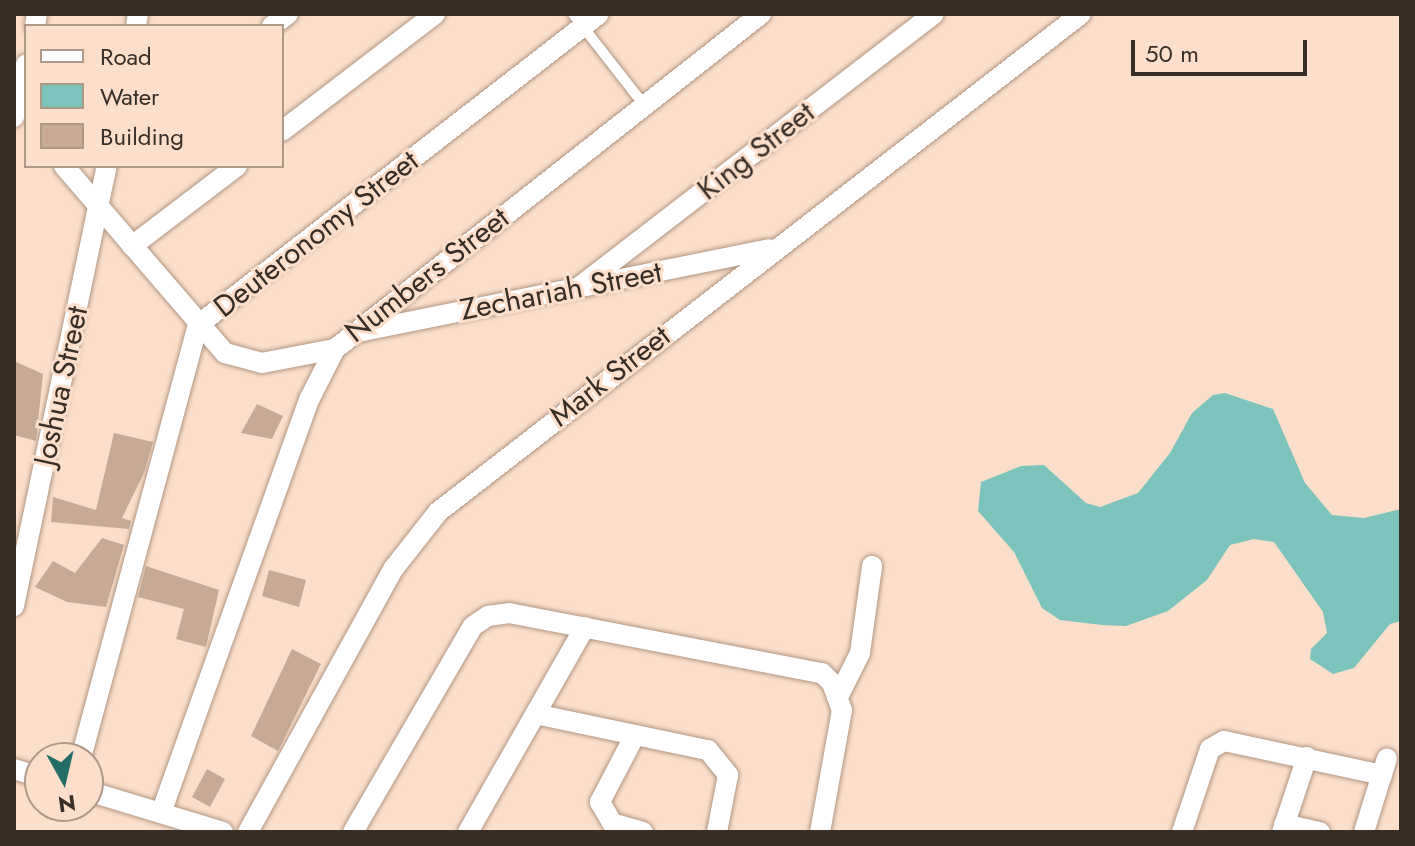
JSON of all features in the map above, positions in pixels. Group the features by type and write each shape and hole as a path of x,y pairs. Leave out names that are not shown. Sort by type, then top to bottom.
{"street":[{"path":"284,129 435,14"},
{"name":"Numbers Street","path":"161,813 310,398 335,349 350,334 761,14"},
{"name":"King Street","path":"578,288 934,14"},
{"name":"Mark Street","path":"248,832 394,568 438,512 773,248 1081,14"},
{"name":"Deuteronomy Street","path":"85,742 198,325 585,18"},
{"path":"17,113 24,75"},
{"path":"66,168 225,353 242,361 284,361 335,349"},
{"name":"Joshua Street","path":"14,606 107,168"},
{"path":"132,246 234,168"},
{"name":"Zechariah Street","path":"350,334 773,248"},
{"path":"820,832 841,725 839,695 860,653 872,566"},
{"path":"353,832 480,620 509,613 809,666 822,673 839,695"},
{"path":"468,832 585,627"},
{"path":"535,714 719,757 728,787 717,832"},
{"path":"635,735 600,802 612,823 643,832"},
{"path":"1182,832 1215,744 1234,740 1307,757 1385,766 1364,832"},
{"path":"1307,757 1283,828 1320,832"},
{"path":"104,796 223,832"}],"lane":[{"path":"585,18 644,105"}],"water":[{"path":"1225,393 1273,409 1305,483 1332,515 1364,518 1401,509 1401,621 1390,624 1354,668 1333,674 1310,659 1311,649 1327,633 1323,612 1274,542 1254,539 1230,545 1207,580 1168,611 1126,626 1102,625 1060,620 1042,608 1014,552 978,511 981,482 1021,466 1044,465 1086,503 1100,507 1138,493 1170,453 1192,413 1213,395"}],"building":[{"path":"14,361 43,374 36,441 14,435"},
{"path":"257,404 283,416 272,439 241,433"},
{"path":"114,433 153,442 144,473 122,518 131,521 129,529 51,522 53,497 96,510"},
{"path":"102,538 124,545 106,607 67,602 35,587 53,561 75,573"},
{"path":"146,566 219,590 206,647 176,639 184,609 138,597"},
{"path":"269,570 306,580 299,607 262,596"},
{"path":"292,649 321,664 278,751 251,736"},
{"path":"207,769 225,779 210,807 192,797"}]}
